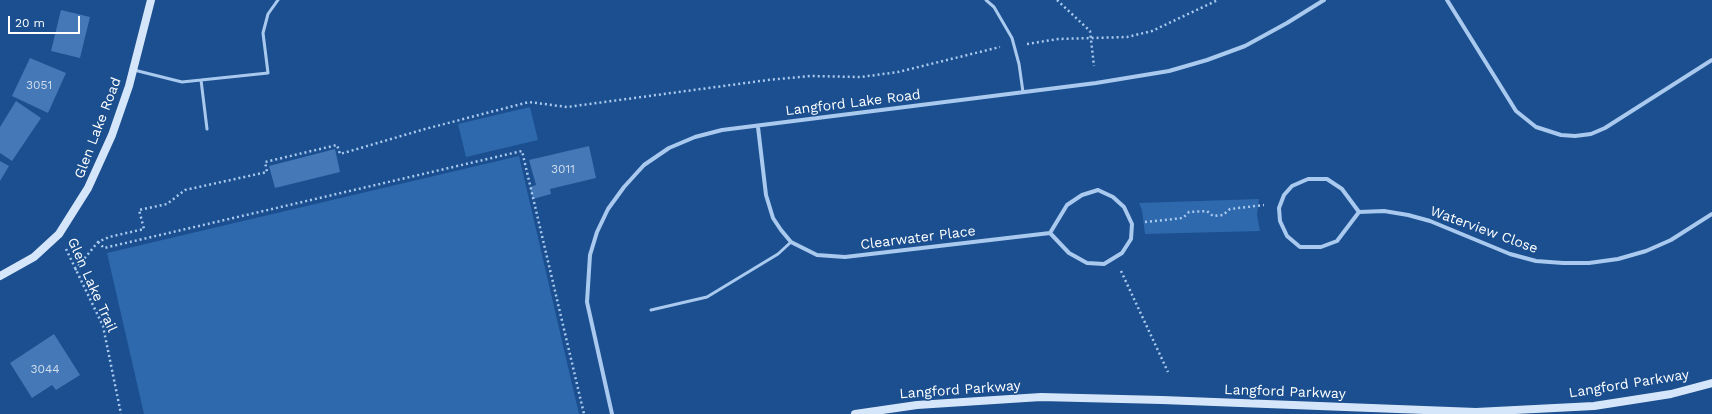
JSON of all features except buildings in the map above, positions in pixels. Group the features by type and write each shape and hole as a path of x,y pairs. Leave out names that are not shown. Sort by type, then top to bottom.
{"main road":[{"name":"Glen Lake Road","path":"0,276 34,258 58,234 88,188 112,135 133,70 151,0"},
{"name":"Langford Parkway","path":"855,414 917,404 1040,398 1162,400 1476,412 1594,406 1670,394 1712,383"}],"street":[{"name":"Langford Lake Road","path":"612,414 587,302 590,255 597,232 608,209 624,187 644,166 669,148 695,137 722,130 758,127 1129,78 1169,71 1207,60 1245,46 1287,23 1324,0"},
{"path":"1447,0 1516,111 1536,127 1561,135 1575,136 1591,134 1605,128 1712,60"},
{"name":"Clearwater Place","path":"758,127 768,206 781,230 791,242 817,256 845,257 1050,233"},
{"path":"1308,178 1327,179 1342,189 1359,212 1336,241 1321,248 1300,247 1287,236 1280,221 1279,208 1284,195 1292,186 1308,178"},
{"path":"1098,190 1113,197 1124,207 1132,224 1131,239 1122,253 1104,264 1087,263 1069,253 1050,233 1067,205 1082,194 1098,190"},
{"name":"Waterview Close","path":"1359,212 1384,211 1408,216 1430,222 1510,254 1536,261 1563,263 1589,263 1618,259 1646,251 1671,240 1712,214"}],"lane":[{"path":"133,70 182,82 268,72 263,32 268,14 278,0"},
{"path":"986,0 994,7 1012,38 1019,64 1023,92"},
{"path":"201,80 206,129"},
{"path":"651,310 707,297 778,254 791,242"}],"path":[{"path":"1057,0 1090,31 1094,66"},
{"path":"1032,43 1058,39 1127,38 1152,31 1218,0"},
{"path":"75,270 98,242 109,237 144,229 139,210 167,204 185,190 267,172 265,162 337,145 340,154 425,129 529,102 567,107 768,80 810,76 861,77 898,72 999,48"},
{"path":"98,242 104,248 522,151 584,414"},
{"path":"1143,222 1183,218 1189,212 1207,211 1213,216 1224,215 1230,209 1269,205"},
{"name":"Glen Lake Trail","path":"58,234 103,326 121,414"},
{"path":"1120,267 1168,372"}],"shaded area":[{"path":"530,107 538,140 466,157 458,124"},
{"path":"519,156 579,414 144,414 107,253"},
{"path":"1259,199 1257,215 1260,231 1145,234 1142,210 1139,203"}]}
